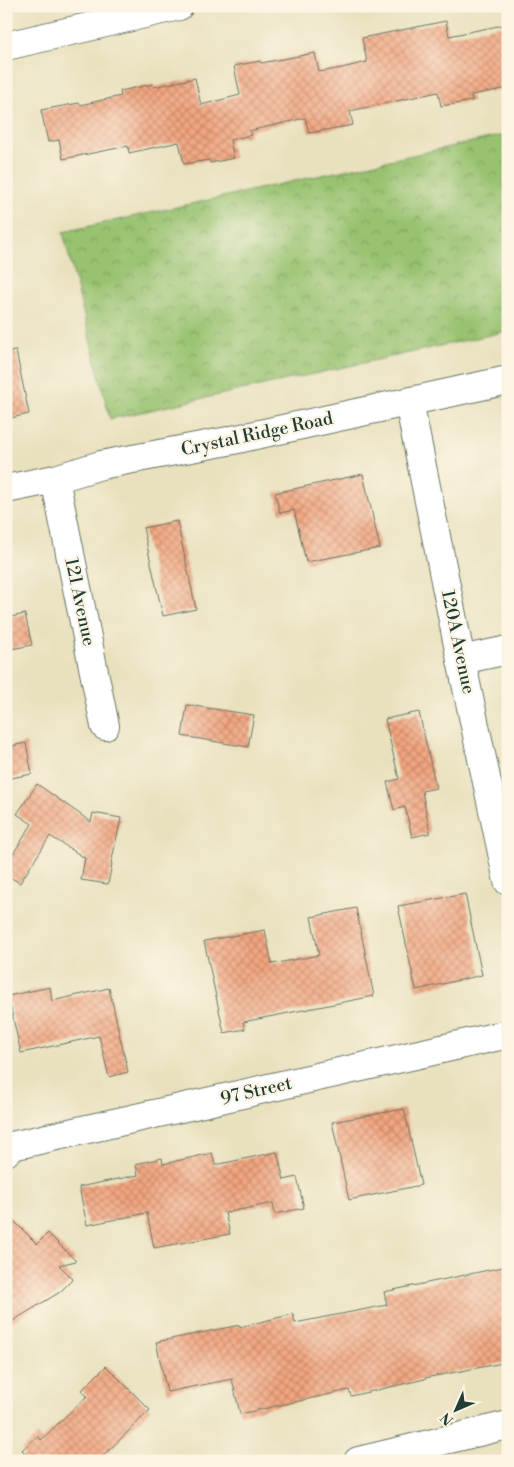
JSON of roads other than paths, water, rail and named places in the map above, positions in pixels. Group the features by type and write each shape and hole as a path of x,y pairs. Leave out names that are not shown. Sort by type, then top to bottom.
{"street":[{"path":"6,46 179,6"},
{"name":"Crystal Ridge Road","path":"6,489 55,479 101,465 228,441 508,380"},
{"name":"120A Avenue","path":"410,402 461,660 508,881"},
{"name":"121 Avenue","path":"55,479 105,726"},
{"path":"461,660 508,650"},
{"name":"97 Street","path":"6,1152 12,1146 508,1034"},
{"path":"358,1461 508,1426"}]}
